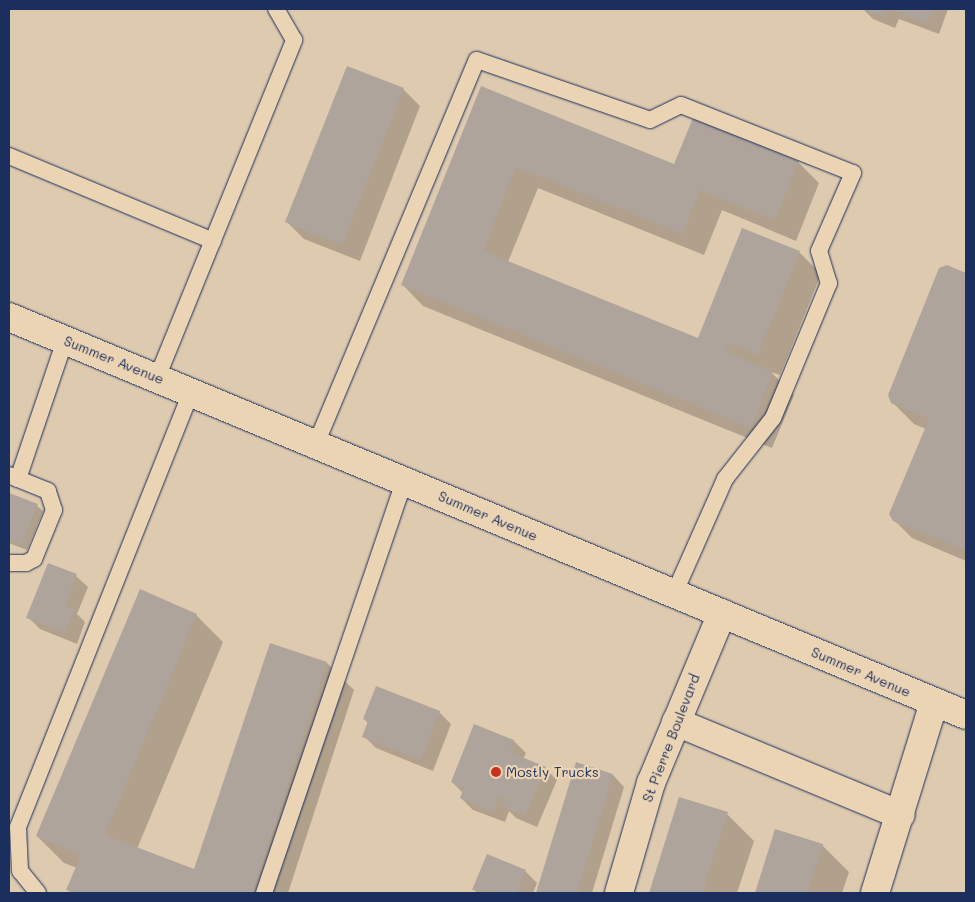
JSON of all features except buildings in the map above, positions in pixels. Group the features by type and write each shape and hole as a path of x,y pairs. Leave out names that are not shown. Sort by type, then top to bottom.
{"main road":[{"name":"Summer Avenue","path":"9,316 966,716"},
{"name":"St Pierre Boulevard","path":"619,893 651,783 722,613"},
{"path":"875,893 934,702"},
{"path":"676,722 900,815"}],"lane":[{"path":"157,378 294,40 276,9"},
{"path":"316,444 477,60 650,120 681,105 853,173 819,251 829,283 773,418 725,479 674,594"},
{"path":"9,156 213,240"},
{"path":"9,563 26,563 34,559 54,510 48,491 13,477 65,340"},
{"path":"38,893 20,871 18,827 191,392"},
{"path":"264,893 404,481"}],"place":[{"name":"Mostly Trucks","path":"496,772"}]}
